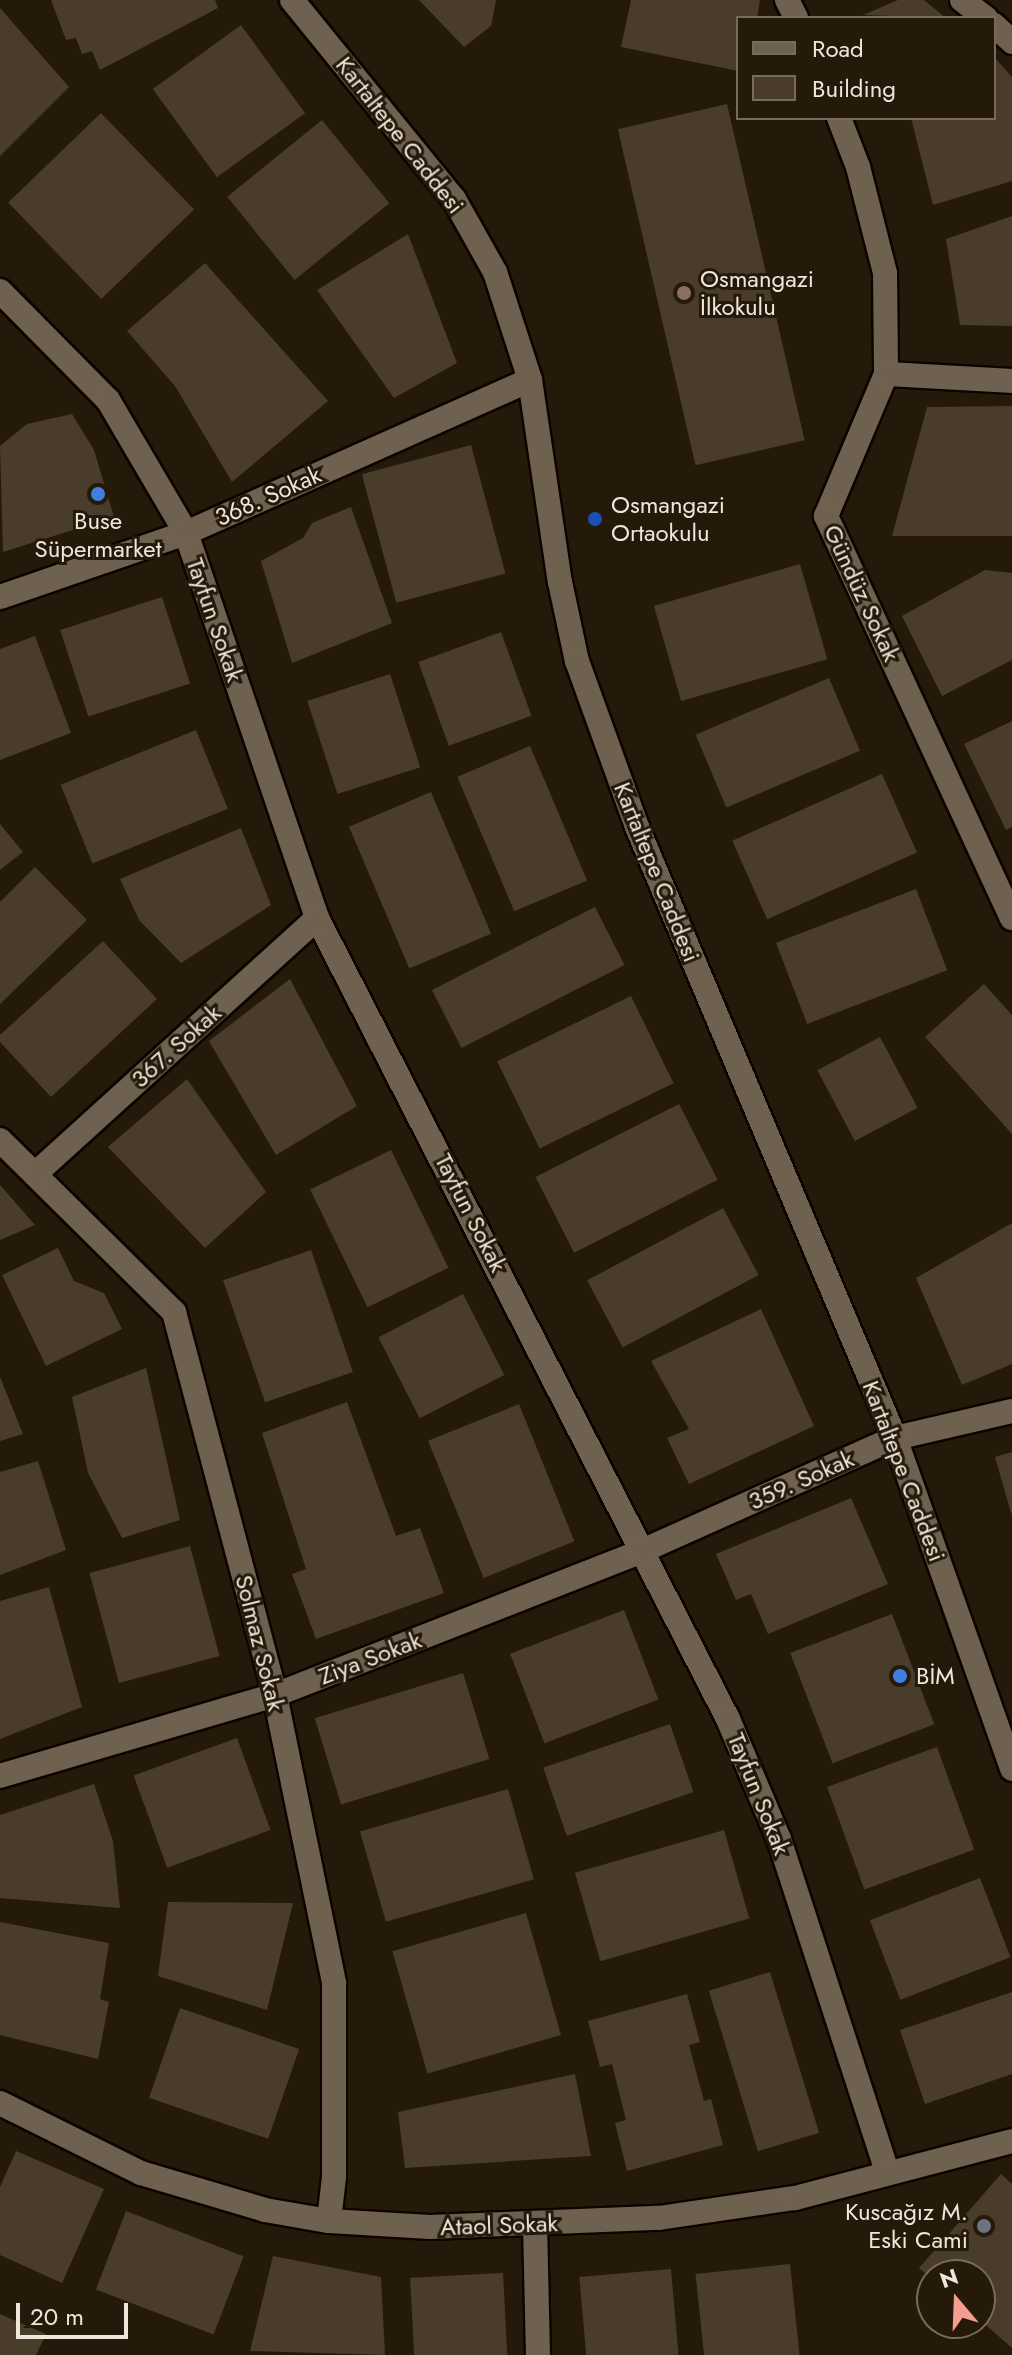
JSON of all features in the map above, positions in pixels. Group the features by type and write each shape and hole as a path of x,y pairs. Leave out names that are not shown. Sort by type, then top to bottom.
{"street":[{"name":"Kartaltepe Caddesi","path":"292,0 454,199 495,272 530,380 560,582 577,661 637,827 895,1438 1012,1769"},
{"path":"962,0 983,16"},
{"path":"996,27 1012,42"},
{"name":"Gündüz Sokak","path":"840,120 858,167 885,273 886,374 826,516 1012,918"},
{"name":"Tayfun Sokak","path":"0,291 108,400 186,533 317,918 728,1719 779,1839 887,2172"},
{"path":"886,374 1012,381"},
{"name":"368. Sokak","path":"0,597 186,533 530,380"},
{"name":"367. Sokak","path":"35,1174 317,918"},
{"name":"Solmaz Sokak","path":"0,1140 174,1312 275,1695 334,1983 334,2177 329,2221"},
{"name":"359. Sokak","path":"642,1551 895,1438 1012,1411"},
{"name":"Ziya Sokak","path":"0,1776 275,1695 642,1551"},
{"name":"Ataol Sokak","path":"0,2103 141,2173 265,2210 329,2221 430,2227 659,2218 795,2198 1012,2141"},
{"path":"535,2224 538,2355"}],"building":[{"path":"51,0 215,0 218,8 100,70 92,51 82,54 76,38 66,40"},
{"path":"419,0 496,0 491,26 464,47"},
{"path":"631,0 760,0 757,16 736,16 736,71 621,47"},
{"path":"898,0 924,0 944,16 891,16 863,15"},
{"path":"0,8 69,87 0,156"},
{"path":"241,25 305,113 217,177 153,89"},
{"path":"996,59 1012,77 1012,181 933,205 912,120 996,120"},
{"path":"727,104 805,440 695,465 618,129"},
{"path":"101,113 194,209 101,299 8,203"},
{"path":"322,120 389,203 295,280 227,197"},
{"path":"1012,216 1012,326 960,325 946,239"},
{"path":"408,234 457,363 394,398 317,290"},
{"path":"205,263 328,401 232,482 175,386 127,331"},
{"path":"1012,406 1012,536 892,536 927,407"},
{"path":"72,414 94,450 114,517 3,552 0,446 27,424"},
{"path":"471,445 505,573 396,603 362,474"},
{"path":"351,507 392,623 292,663 261,561 303,538 312,523"},
{"path":"800,564 827,659 681,701 654,606"},
{"path":"985,570 1012,573 1012,660 942,696 902,616"},
{"path":"162,597 190,684 88,717 60,630"},
{"path":"501,632 531,716 449,746 418,662"},
{"path":"35,636 71,733 0,760 0,649"},
{"path":"390,674 420,767 338,794 307,701"},
{"path":"829,678 860,751 726,807 696,735"},
{"path":"1012,721 1012,827 1006,830 964,744"},
{"path":"196,730 228,809 92,864 61,785"},
{"path":"530,746 587,880 514,911 457,777"},
{"path":"882,774 917,853 767,919 732,841"},
{"path":"431,792 491,934 409,969 349,827"},
{"path":"0,824 23,852 0,870"},
{"path":"241,828 271,905 181,963 139,920 120,879"},
{"path":"35,867 87,920 0,1004 0,902"},
{"path":"916,889 947,970 807,1024 776,943"},
{"path":"595,907 625,965 461,1048 432,990"},
{"path":"103,941 157,999 51,1097 0,1042 0,1035"},
{"path":"290,979 357,1106 276,1155 209,1041"},
{"path":"984,984 1012,1015 1012,1134 925,1037"},
{"path":"631,996 674,1083 540,1149 497,1061"},
{"path":"880,1037 918,1108 855,1141 817,1070"},
{"path":"187,1079 266,1192 205,1248 108,1147"},
{"path":"679,1104 718,1180 574,1253 536,1177"},
{"path":"391,1150 448,1268 368,1307 310,1189"},
{"path":"0,1185 35,1225 0,1240"},
{"path":"723,1208 759,1275 623,1347 587,1280"},
{"path":"1012,1223 1012,1364 962,1385 916,1278"},
{"path":"58,1248 74,1281 104,1293 122,1329 46,1366 2,1275"},
{"path":"311,1250 353,1372 265,1402 223,1280"},
{"path":"463,1294 504,1375 420,1418 378,1337"},
{"path":"761,1309 814,1426 689,1484 667,1438 689,1429 651,1361"},
{"path":"146,1368 180,1520 122,1538 88,1473 72,1397"},
{"path":"0,1377 23,1434 0,1441"},
{"path":"347,1402 396,1536 420,1528 444,1593 316,1639 292,1574 306,1569 262,1433"},
{"path":"519,1404 574,1541 484,1578 428,1441"},
{"path":"1012,1452 1012,1513 1011,1513 995,1457"},
{"path":"38,1461 66,1550 0,1575 0,1472"},
{"path":"851,1498 888,1584 768,1634 751,1594 736,1600 716,1554"},
{"path":"190,1546 220,1656 119,1683 90,1573"},
{"path":"49,1587 82,1707 0,1739 0,1601"},
{"path":"624,1610 658,1700 545,1743 510,1654"},
{"path":"892,1614 934,1724 833,1763 790,1653"},
{"path":"463,1673 489,1759 341,1804 315,1718"},
{"path":"670,1724 693,1792 567,1836 543,1768"},
{"path":"237,1738 271,1830 167,1868 134,1776"},
{"path":"937,1747 974,1849 864,1889 827,1787"},
{"path":"94,1784 113,1841 120,1908 0,1898 0,1815"},
{"path":"508,1789 534,1879 386,1922 360,1831"},
{"path":"724,1830 749,1918 600,1961 575,1873"},
{"path":"980,1878 1010,1957 900,2000 870,1920"},
{"path":"168,1902 293,1903 267,2010 158,1976"},
{"path":"526,1913 561,2035 427,2073 392,1951"},
{"path":"0,1922 109,1943 100,1999 109,2002 98,2059 0,2035"},
{"path":"770,1972 819,2133 758,2151 709,1991"},
{"path":"1012,1992 1012,2074 925,2104 900,2030"},
{"path":"687,1994 700,2042 689,2045 704,2101 711,2099 723,2145 627,2171 615,2123 626,2120 612,2064 600,2067 588,2021"},
{"path":"180,2008 299,2049 268,2139 149,2098"},
{"path":"575,2074 591,2156 405,2168 398,2112"},
{"path":"16,2151 104,2189 62,2283 0,2255 0,2187"},
{"name":"Kuscağız M. Eski Cami","path":"1001,2174 1012,2184 1012,2348 996,2334 996,2259 927,2259"},
{"path":"126,2211 244,2256 214,2335 96,2289"},
{"path":"273,2256 381,2277 385,2355 250,2351"},
{"path":"790,2264 800,2355 704,2355 696,2274"},
{"path":"671,2269 678,2355 586,2355 579,2277"},
{"path":"503,2273 507,2355 414,2355 410,2278"},
{"path":"0,2314 46,2334 36,2355 0,2355"}],"place":[{"name":"Osmangazi İlkokulu","path":"684,293"},
{"name":"Buse Süpermarket","path":"98,494"},
{"name":"Osmangazi Ortaokulu","path":"595,519"},
{"name":"BİM","path":"900,1676"},
{"name":"Kuscağız M. Eski Cami","path":"984,2226"}]}
